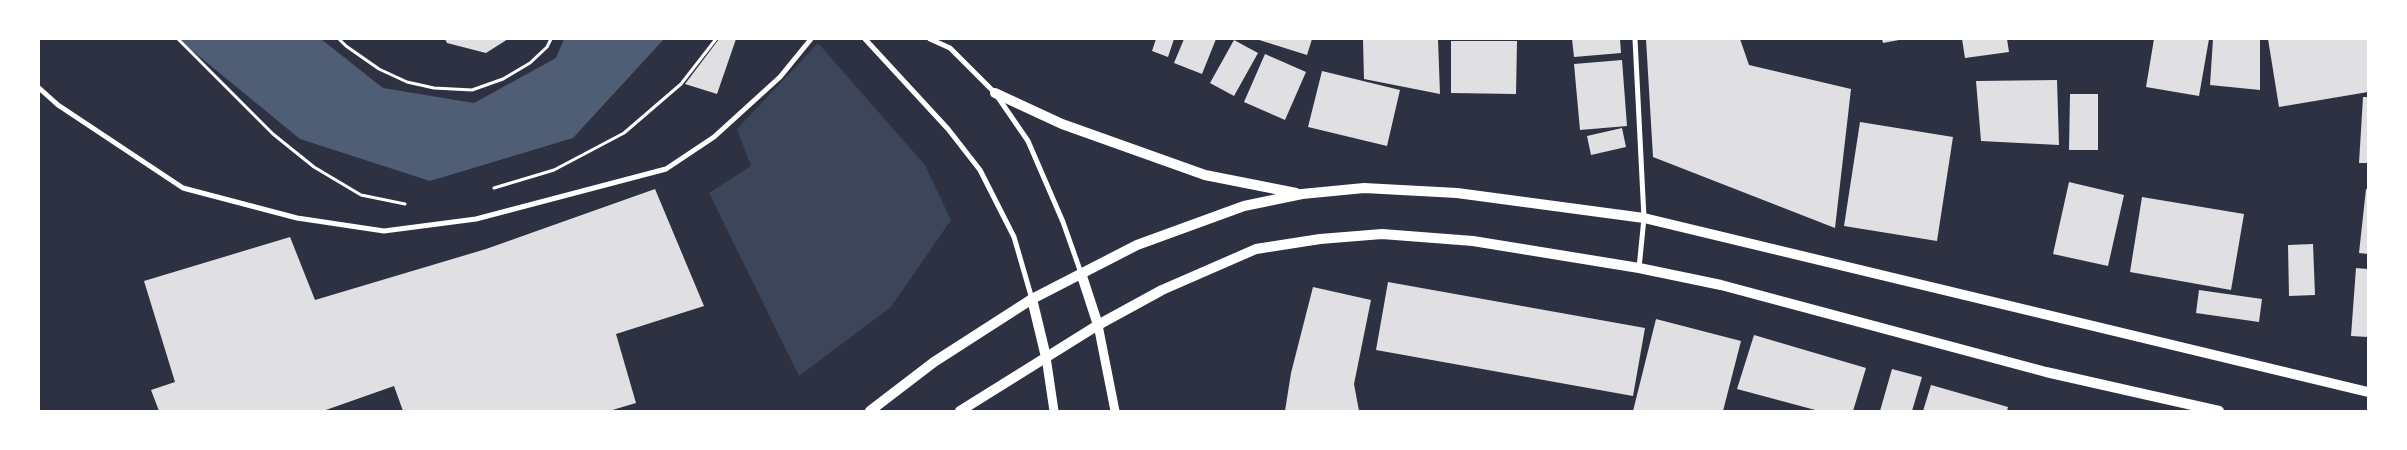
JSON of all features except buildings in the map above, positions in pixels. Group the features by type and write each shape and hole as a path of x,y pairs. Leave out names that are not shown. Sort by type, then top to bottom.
{"main road":[{"path":"995,92 1062,124 1205,175 1302,194"},
{"path":"870,411 934,362 1032,298 1137,245 1244,206 1302,194 1364,188 1457,193 1644,218 2368,392"},
{"path":"960,411 1098,325 1162,290 1256,248 1320,239 1382,234 1473,241 1639,268 1721,285 2046,372 2219,411"},
{"path":"1082,273 1098,325"},
{"path":"1032,298 1046,358"}],"street":[{"path":"39,88 58,105 183,188 297,218 384,231 476,219 666,169 714,137 780,77 811,39"},
{"path":"865,39 948,129 980,170 1014,237 1032,298"},
{"path":"930,39 950,48 995,92 1028,141 1063,222 1082,273"},
{"path":"1635,39 1644,218 1639,268"},
{"path":"1098,325 1115,411"},
{"path":"1046,358 1054,411"}],"path":[{"path":"178,39 273,134 314,167 361,195 410,205"},
{"path":"339,39 380,70 407,82 434,88 472,90 503,79 530,63 547,47 551,39"},
{"path":"485,191 554,170 624,133 681,84 716,39"}],"shaded area":[{"path":"178,39 321,39 383,88 474,103 556,58 564,39 664,39 573,138 430,181 300,139"},
{"path":"818,43 925,165 951,220 891,307 799,376 709,193 751,166 737,129"}]}
